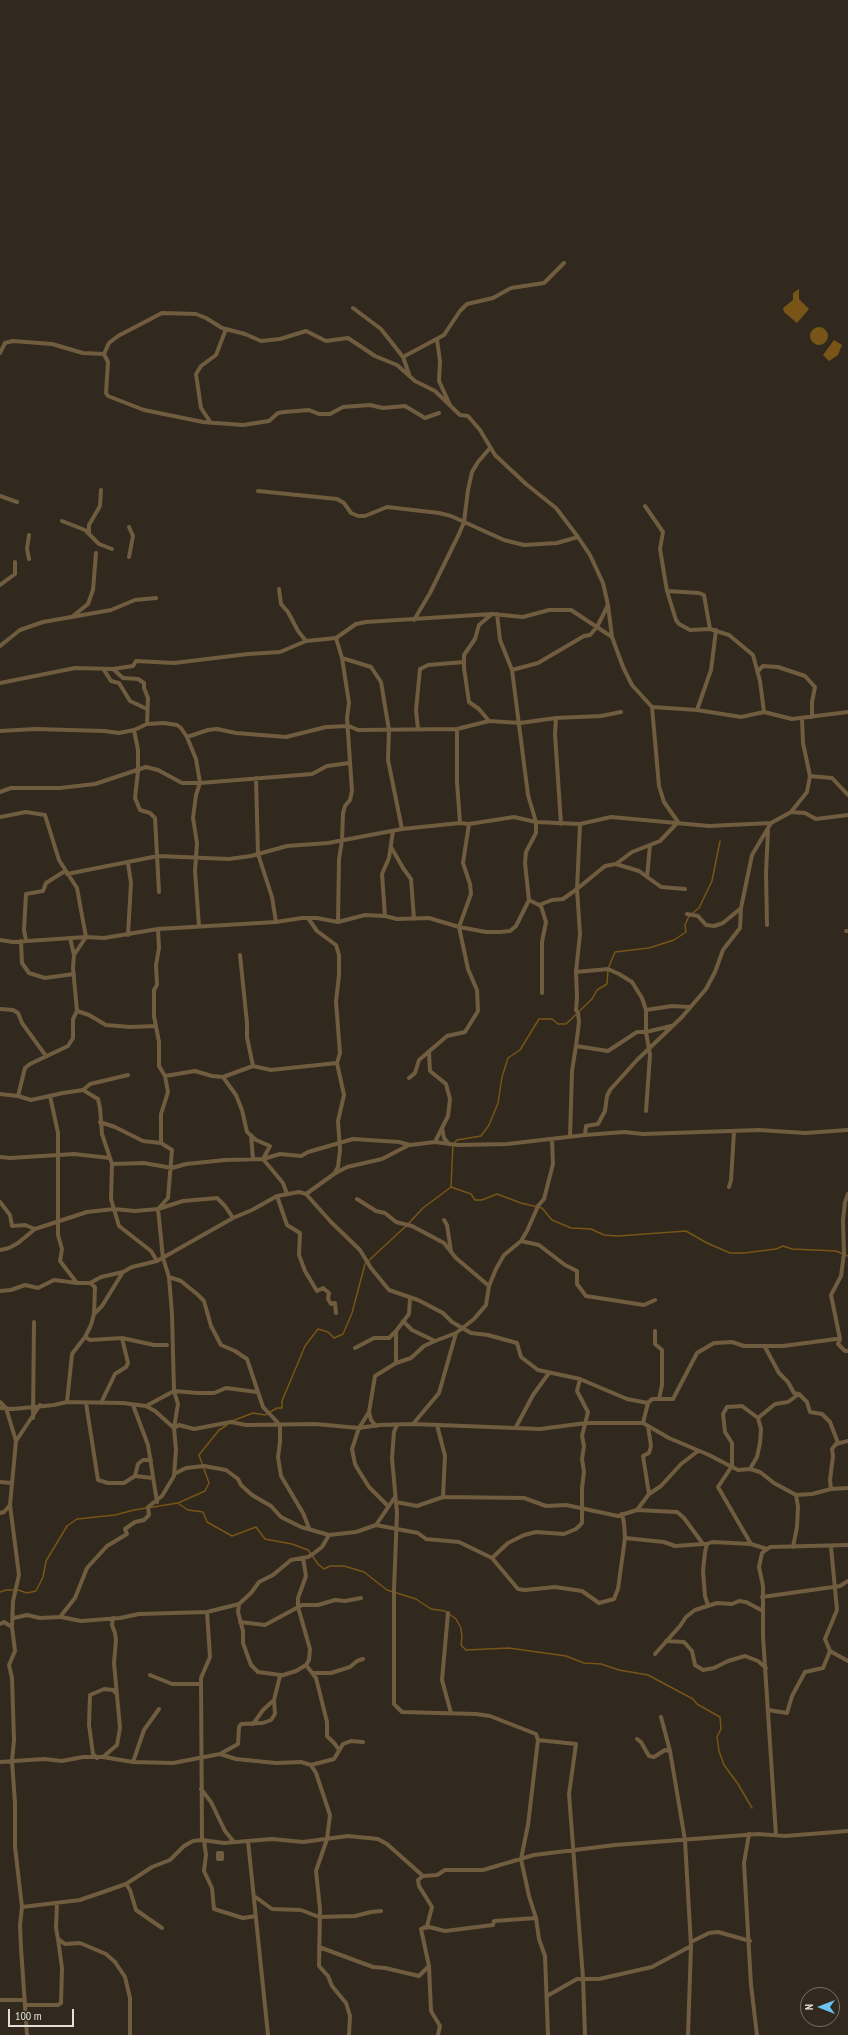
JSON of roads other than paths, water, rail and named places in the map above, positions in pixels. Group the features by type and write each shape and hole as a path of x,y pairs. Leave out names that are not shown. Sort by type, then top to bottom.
{"street":[{"path":"403,357 444,335 460,311 467,304 493,298 511,288 544,283 564,263"},
{"path":"353,308 380,329 403,357 410,377"},
{"path":"439,413 425,418 405,406 383,408 370,405 343,406 330,414 319,414 309,410 281,412 269,421 243,426 211,423 144,410 113,399 106,393 108,367 104,354 109,343 118,336 156,314 162,313 196,314 226,329 245,334 261,341 280,339 306,331 326,341 348,338 375,356 397,365 410,377 435,391 460,415 467,415 480,430 490,448 526,484 556,508 590,555 603,583 608,605 612,637 623,667 632,685 652,707 661,795 678,822"},
{"path":"211,423 201,408 196,374 201,366 216,355 226,329"},
{"path":"437,340 440,361 439,381 451,407"},
{"path":"0,353 5,343 13,341 52,344 83,353 104,354"},
{"path":"414,620 430,593 464,522 472,472 490,448"},
{"path":"89,534 89,525 100,506 101,490"},
{"path":"258,491 337,499 344,503 351,513 358,516 365,516 387,507 439,513 464,522 504,540 524,544 557,543 578,537"},
{"path":"0,496 17,502"},
{"path":"645,506 663,532 660,549 667,591 674,615 679,624 690,630 716,630 735,639 753,655 758,671 764,712"},
{"path":"62,521 85,530 99,544 112,549"},
{"path":"128,557 133,536 129,527"},
{"path":"29,535 27,549 29,559"},
{"path":"72,616 88,604 95,584 94,565 96,553"},
{"path":"0,584 15,574 15,562"},
{"path":"278,589 281,604 288,612 298,631 306,641"},
{"path":"667,591 699,592 704,595 710,629"},
{"path":"0,646 20,630 43,622 111,610 135,600 156,598"},
{"path":"512,670 546,659 581,638 590,635 597,627 608,605"},
{"path":"0,683 75,668 104,670 133,666 136,661 174,663 248,654 280,652 306,641 336,638 356,624 376,621 414,620 492,614 523,616 549,610 571,610 612,637"},
{"path":"489,721 479,709 470,702 464,655 473,645 479,625 492,614"},
{"path":"0,940 13,942 86,937 104,938 158,929 276,922 308,918 338,922 360,915 385,916 398,919 429,918 459,927 492,932 510,931 516,926 528,900 525,860 536,833 536,822 528,795 520,722 512,670 500,640 497,614"},
{"path":"697,710 711,670 716,630"},
{"path":"336,638 342,658 349,703 349,763 352,791 350,800 345,806 343,813 342,841 339,859 338,922"},
{"path":"342,658 366,665 375,671 384,692 389,730 388,760 402,829"},
{"path":"418,729 416,710 420,669 428,665 464,662"},
{"path":"758,671 763,666 778,667 805,676 815,687 812,702 812,717"},
{"path":"113,669 121,677 138,679 144,683 144,688 148,698 146,710 147,724"},
{"path":"104,670 111,681 120,683 130,701 146,710"},
{"path":"652,707 697,710 741,717 764,712 792,719 848,712"},
{"path":"187,737 208,730 217,729 225,729 236,733 286,737 326,727 349,726 358,730 457,728 489,721 520,722 556,718 601,716 621,712"},
{"path":"556,718 555,734 561,824"},
{"path":"26,940 24,930 26,894 42,891 46,883 66,872 128,863 158,856 229,859 258,854 286,846 342,841 402,829 460,823 469,824 514,817 536,822 561,824 580,824 611,816 709,826 771,823 791,812 807,792 810,776 803,743 802,718"},
{"path":"0,731 35,729 104,731 119,733 134,730 147,724 177,725 187,737 196,759 200,783 196,795 193,818 197,843 196,858 199,926"},
{"path":"457,728 457,782 460,823"},
{"path":"134,730 137,744 138,771 135,798 140,810 150,813 155,818 159,892"},
{"path":"349,735 358,730"},
{"path":"0,792 11,788 60,788 95,784 138,771 146,767 152,768 182,783 200,783 312,774 327,766 349,763"},
{"path":"810,776 832,778 848,795"},
{"path":"256,778 258,854 272,897 276,922"},
{"path":"0,817 26,812 43,814 47,819 55,849 66,872 76,883 77,888 86,937 74,955"},
{"path":"791,812 805,813 816,819 848,815"},
{"path":"616,864 627,855 660,841 678,822"},
{"path":"585,1135 586,1126 598,1124 605,1111 607,1096 610,1090 689,1007 700,998 706,989 716,972 723,950 740,928 741,908 752,855 771,823"},
{"path":"409,1078 415,1072 419,1060 450,1034 465,1032 478,1011 477,990 468,969 459,927 471,894 470,884 463,863 469,824"},
{"path":"570,1137 572,1071 579,1022 578,1013 576,1010 578,998 576,972 580,934 577,889 580,824"},
{"path":"767,925 766,873 768,829"},
{"path":"385,916 382,874 389,858 393,831"},
{"path":"647,877 650,845"},
{"path":"391,847 402,868 411,878 414,919"},
{"path":"128,863 131,883 128,935"},
{"path":"539,905 552,900 563,899 605,866 616,864 638,871 661,887 684,889"},
{"path":"528,900 539,905 543,910 546,922 542,942 542,993"},
{"path":"687,914 698,916 706,925 714,926 723,923 741,908"},
{"path":"308,918 317,930 336,945 338,950 339,975 336,1002 340,1054 337,1063 344,1095 338,1121 340,1144 338,1167 334,1174"},
{"path":"158,929 159,948 156,965 158,978 154,990 155,1026 159,1042 159,1066 165,1076 168,1092 161,1114 161,1143"},
{"path":"18,1096 26,1068 46,1056 68,1046 71,1042 73,1034 73,1019 77,1012 74,955 70,938"},
{"path":"20,941 22,963 29,973 45,978 74,974"},
{"path":"240,955 247,1037 253,1066"},
{"path":"576,972 608,969 632,982 642,998 646,1010 646,1032 650,1049 646,1111"},
{"path":"646,1010 672,1006 689,1007"},
{"path":"0,1009 13,1010 18,1013 22,1023 46,1056"},
{"path":"77,1012 88,1015 106,1025 130,1027 155,1026"},
{"path":"576,1046 608,1051 637,1032 646,1032 672,1026"},
{"path":"429,1052 430,1071 443,1080 449,1090 450,1107 435,1142"},
{"path":"165,1076 195,1071 212,1076 223,1077 253,1066 272,1070 337,1063"},
{"path":"0,1094 18,1096 31,1100 83,1090 90,1084 128,1075"},
{"path":"223,1077 236,1095 242,1110 247,1132 256,1140 270,1146 263,1159"},
{"path":"83,1090 98,1099 102,1134 112,1164 111,1199 119,1226 151,1251 157,1261"},
{"path":"50,1096 58,1133 58,1235 62,1250 60,1261 77,1283"},
{"path":"100,1122 116,1127 143,1141 161,1143 172,1150 172,1168 168,1198 158,1208"},
{"path":"442,1128 443,1134 449,1144"},
{"path":"112,1164 144,1163 172,1168 186,1164 263,1159 280,1154 301,1156 308,1152 340,1144 352,1139 410,1144 435,1142 458,1145 507,1144 624,1132 643,1134 758,1130 805,1133 848,1130"},
{"path":"729,1187 731,1180 734,1132"},
{"path":"251,1135 253,1159"},
{"path":"388,1506 369,1488 355,1464 352,1449 359,1428 369,1412 376,1376 396,1363 411,1358 424,1346 456,1333 474,1319 486,1305 489,1286 504,1256 521,1241 538,1206 544,1199 552,1164 552,1140"},
{"path":"306,1194 334,1174 347,1167 382,1159 410,1144"},
{"path":"0,1157 10,1158 74,1154 110,1158"},
{"path":"263,1159 283,1183 287,1194"},
{"path":"0,1291 11,1290 25,1285 38,1288 54,1280 90,1283 102,1277 123,1272 132,1267 157,1261 233,1218 252,1210 277,1196 299,1192 306,1194 360,1250 370,1268 387,1289 418,1300 444,1313 471,1333 488,1334 516,1343 519,1347 521,1357 525,1362 534,1368 548,1373 580,1379 627,1399 648,1403"},
{"path":"848,1194 845,1202 843,1220 844,1254 841,1276 831,1295 840,1339 838,1344 845,1351 848,1351"},
{"path":"277,1196 287,1225 300,1233 299,1255 305,1271 317,1291 323,1288 329,1293 328,1299 331,1304 335,1304 336,1313"},
{"path":"0,1250 10,1248 35,1229 58,1223 87,1212 114,1209 135,1210 158,1208 183,1202 217,1198 225,1206 233,1218"},
{"path":"357,1199 376,1211 385,1213 396,1222 412,1226 442,1242 489,1286"},
{"path":"0,1202 10,1215 12,1226 25,1225 35,1229"},
{"path":"60,1617 75,1598 81,1578 87,1568 106,1548 127,1534 125,1529 135,1522 144,1520 149,1515 148,1507 157,1502 168,1488 174,1474 176,1456 174,1428 178,1404 174,1391 175,1356 169,1277 163,1258 158,1208"},
{"path":"444,1220 447,1226 451,1252"},
{"path":"521,1241 539,1245 565,1265 576,1271 577,1284 586,1296 644,1305 655,1300"},
{"path":"94,1314 102,1306 112,1287 123,1272"},
{"path":"169,1277 181,1281 204,1301 211,1326 221,1344 247,1359 263,1407 280,1425 278,1457 281,1476 303,1513 309,1528"},
{"path":"67,1402 71,1358 85,1337 91,1325 94,1314 94,1286 90,1283"},
{"path":"355,1348 374,1338 389,1338 409,1314 410,1298"},
{"path":"403,1321 412,1330 435,1341"},
{"path":"33,1418 34,1322"},
{"path":"396,1331 396,1363"},
{"path":"655,1331 655,1344 662,1350 659,1399"},
{"path":"413,1424 439,1393 456,1333"},
{"path":"85,1337 90,1340 122,1338 154,1345 167,1345"},
{"path":"101,1403 115,1374 126,1368 128,1363 122,1338"},
{"path":"643,1423 648,1403 652,1399 673,1399 697,1353 714,1343 732,1342 744,1346 765,1347 840,1339"},
{"path":"765,1347 779,1373 788,1382 794,1393 799,1394 807,1402 810,1412 822,1414 830,1422 838,1443"},
{"path":"516,1427 533,1395 542,1385 548,1373"},
{"path":"492,1558 508,1543 524,1535 536,1532 564,1534 576,1529 582,1523 582,1488 584,1472 582,1459 584,1446 582,1436 588,1412 577,1391 580,1379"},
{"path":"146,1406 174,1391 214,1393 226,1388 257,1392"},
{"path":"758,1418 774,1404 788,1402 799,1394"},
{"path":"0,1402 6,1408 16,1441 10,1506 19,1575 15,1589 14,1618 12,1627 15,1651 9,1665 12,1678 14,1740 12,1761 15,1803 15,1847 22,1907 20,1948 26,2003 27,2035"},
{"path":"0,1408 54,1405 67,1402 123,1403 146,1406 155,1410 174,1428"},
{"path":"86,1403 98,1480 108,1483 124,1482 134,1476 153,1478"},
{"path":"16,1441 33,1418 40,1405"},
{"path":"133,1405 148,1445 157,1502"},
{"path":"750,1469 757,1456 760,1443 761,1429 758,1418 742,1406 727,1407 723,1414 727,1438 732,1443 732,1466 718,1487 751,1544"},
{"path":"369,1412 371,1420 376,1426"},
{"path":"174,1428 179,1425 194,1429 231,1422 246,1426 315,1424 359,1428 413,1424 540,1428 586,1424 643,1423 669,1438 738,1470 750,1469 760,1472 774,1483 796,1495 848,1488"},
{"path":"437,1425 444,1451 443,1497"},
{"path":"397,1426 394,1432 392,1458 397,1520 394,1704 402,1712 476,1714 490,1716 536,1734 538,1740 528,1825 521,1859 529,1896 536,1918 539,1939 545,1956 548,2035"},
{"path":"648,1426 651,1446 649,1453 643,1456 649,1494"},
{"path":"832,1489 830,1480 833,1456 832,1448 838,1443 848,1441"},
{"path":"637,1510 649,1494 662,1486 682,1464 698,1451"},
{"path":"134,1476 138,1464 143,1460 151,1460"},
{"path":"174,1474 194,1466 213,1467 231,1473 252,1495 270,1506 281,1517 301,1527 309,1528 329,1535 356,1532 376,1525 418,1533 426,1539 459,1542 492,1558 518,1589 525,1590 555,1587 582,1591 599,1602 606,1602 614,1598 618,1589 625,1538 622,1514"},
{"path":"0,1482 11,1483"},
{"path":"793,1546 798,1520 796,1495"},
{"path":"376,1525 395,1496"},
{"path":"396,1502 406,1505 422,1506 443,1497"},
{"path":"424,1505 443,1497 524,1498 546,1506 566,1505 618,1516 637,1510 677,1512 684,1518 705,1544 705,1596 708,1605"},
{"path":"0,1513 4,1512 10,1506"},
{"path":"14,1618 27,1615 40,1618 60,1617 81,1621 139,1614 207,1612 232,1607 239,1604 251,1594 259,1582 273,1575 291,1560 306,1557 322,1548 329,1535"},
{"path":"625,1538 664,1542 675,1546 705,1544 712,1542 751,1544 767,1549 793,1546 848,1545"},
{"path":"831,1546 837,1610 825,1639 830,1651 848,1660"},
{"path":"767,1549 762,1553 760,1560 776,1835"},
{"path":"239,1604 238,1612 245,1650 251,1665 258,1672 281,1675 296,1671 306,1665 309,1660 310,1649 298,1607 298,1598 306,1573 306,1557"},
{"path":"762,1597 834,1587 844,1585 848,1581"},
{"path":"240,1622 252,1625 270,1624 298,1607 318,1606 334,1600 345,1601 361,1598"},
{"path":"655,1654 686,1617 695,1610 717,1603 732,1604 739,1601 746,1602 762,1611"},
{"path":"232,1607 238,1612"},
{"path":"207,1612 210,1657 201,1675 200,1757 203,1840 206,1855 204,1871 210,1883 214,1909 243,1918 256,1916"},
{"path":"448,1613 442,1680 451,1713"},
{"path":"103,1757 117,1745 120,1728 114,1663 115,1633 112,1625 113,1618"},
{"path":"0,1624 4,1622 12,1627"},
{"path":"666,1641 684,1642 692,1651 695,1665 704,1670 714,1668 728,1661 745,1656 758,1661 766,1668"},
{"path":"768,1710 787,1713 792,1696 805,1672 823,1668 830,1651"},
{"path":"312,1673 331,1674 350,1667 356,1661 363,1660"},
{"path":"306,1665 316,1678 326,1719 327,1736 339,1750"},
{"path":"150,1675 172,1684 201,1684"},
{"path":"0,1762 44,1759 62,1761 83,1757 103,1757 133,1762 173,1763 187,1762 200,1757 220,1754 238,1744 240,1725 266,1723 274,1717 274,1700 281,1675"},
{"path":"97,1758 93,1754 89,1725 90,1695 104,1689 112,1690 118,1694"},
{"path":"253,1724 263,1710 274,1700"},
{"path":"133,1762 144,1730 159,1709"},
{"path":"661,1717 670,1751 684,1840 691,1944 688,2035"},
{"path":"637,1739 641,1742 649,1756 654,1757 665,1750 670,1751"},
{"path":"538,1740 564,1742 576,1745 569,1794 583,1978 585,2035"},
{"path":"220,1754 236,1758 276,1763 301,1762 311,1765 334,1759 340,1746 347,1742 363,1742"},
{"path":"311,1765 316,1774 330,1815 327,1839 316,1871 319,1917 319,1966 328,1976 332,1986 346,2003 350,2016 349,2035"},
{"path":"201,1788 211,1802 225,1831 234,1842"},
{"path":"421,1929 427,1926 432,1908 419,1886 418,1880 423,1876 437,1875 445,1870 483,1870 534,1855 615,1845 749,1834 776,1835 848,1831"},
{"path":"749,1834 744,1855 750,1941 751,1985 757,2035"},
{"path":"22,1907 80,1900 126,1884 152,1867 170,1860 188,1842 203,1840 234,1842 272,1840 303,1842 348,1836 378,1839 387,1844 423,1876"},
{"path":"248,1841 268,2035"},
{"path":"126,1884 130,1890 136,1910 162,1928"},
{"path":"254,1895 272,1909 301,1910 319,1917 355,1916 371,1912 381,1912"},
{"path":"0,2000 58,2005 61,2003 62,1968 56,1928 57,1903"},
{"path":"421,1929 429,1927 445,1931 492,1925 494,1921 536,1918"},
{"path":"421,1929 429,1966 431,2011 440,2026 438,2035"},
{"path":"547,1996 570,1982 583,1978 599,1979 652,1967 709,1933 718,1932 750,1941"},
{"path":"58,1939 65,1944 80,1943 106,1954 116,1962 125,1977 130,1998 130,2035"},
{"path":"319,1947 373,1967 385,1968 419,1976 429,1966"}],"waterway":[{"path":"451,1187 453,1144 457,1140 481,1136 489,1125 498,1103 502,1077 508,1058 520,1050 539,1019 552,1019 558,1024 566,1024 592,999 597,990 607,984 608,969 615,952 649,948 674,940 686,932 685,925 689,916 699,908 712,881 720,841"},
{"path":"409,1223 423,1208 451,1187 471,1194 475,1200 482,1200 497,1194 521,1203 542,1208 552,1220 571,1228 591,1229 604,1235 618,1236 686,1231 707,1243 730,1253 744,1253 776,1249 783,1246 792,1249 836,1251 848,1256"},
{"path":"232,1421 253,1413 265,1415 277,1408 282,1408 282,1401 305,1346 318,1329 328,1332 334,1338 343,1334 352,1313 365,1264 406,1226"},
{"path":"0,1592 6,1590 18,1590 27,1593 36,1591 43,1577 46,1561 67,1526 77,1519 115,1515 134,1510 178,1503 205,1491 209,1483 199,1455 219,1430 227,1425"},
{"path":"179,1504 188,1510 203,1512 207,1522 232,1536 256,1527 265,1539 292,1544 308,1550 318,1564 324,1569 330,1566 344,1566 364,1572 387,1590 416,1599 431,1609 445,1611 456,1619 461,1628 461,1645 466,1650 509,1648 566,1656 584,1663 601,1664 619,1670 648,1675 693,1699 697,1704 720,1717 721,1729 717,1737 719,1751 724,1765 738,1784 752,1808"}]}
